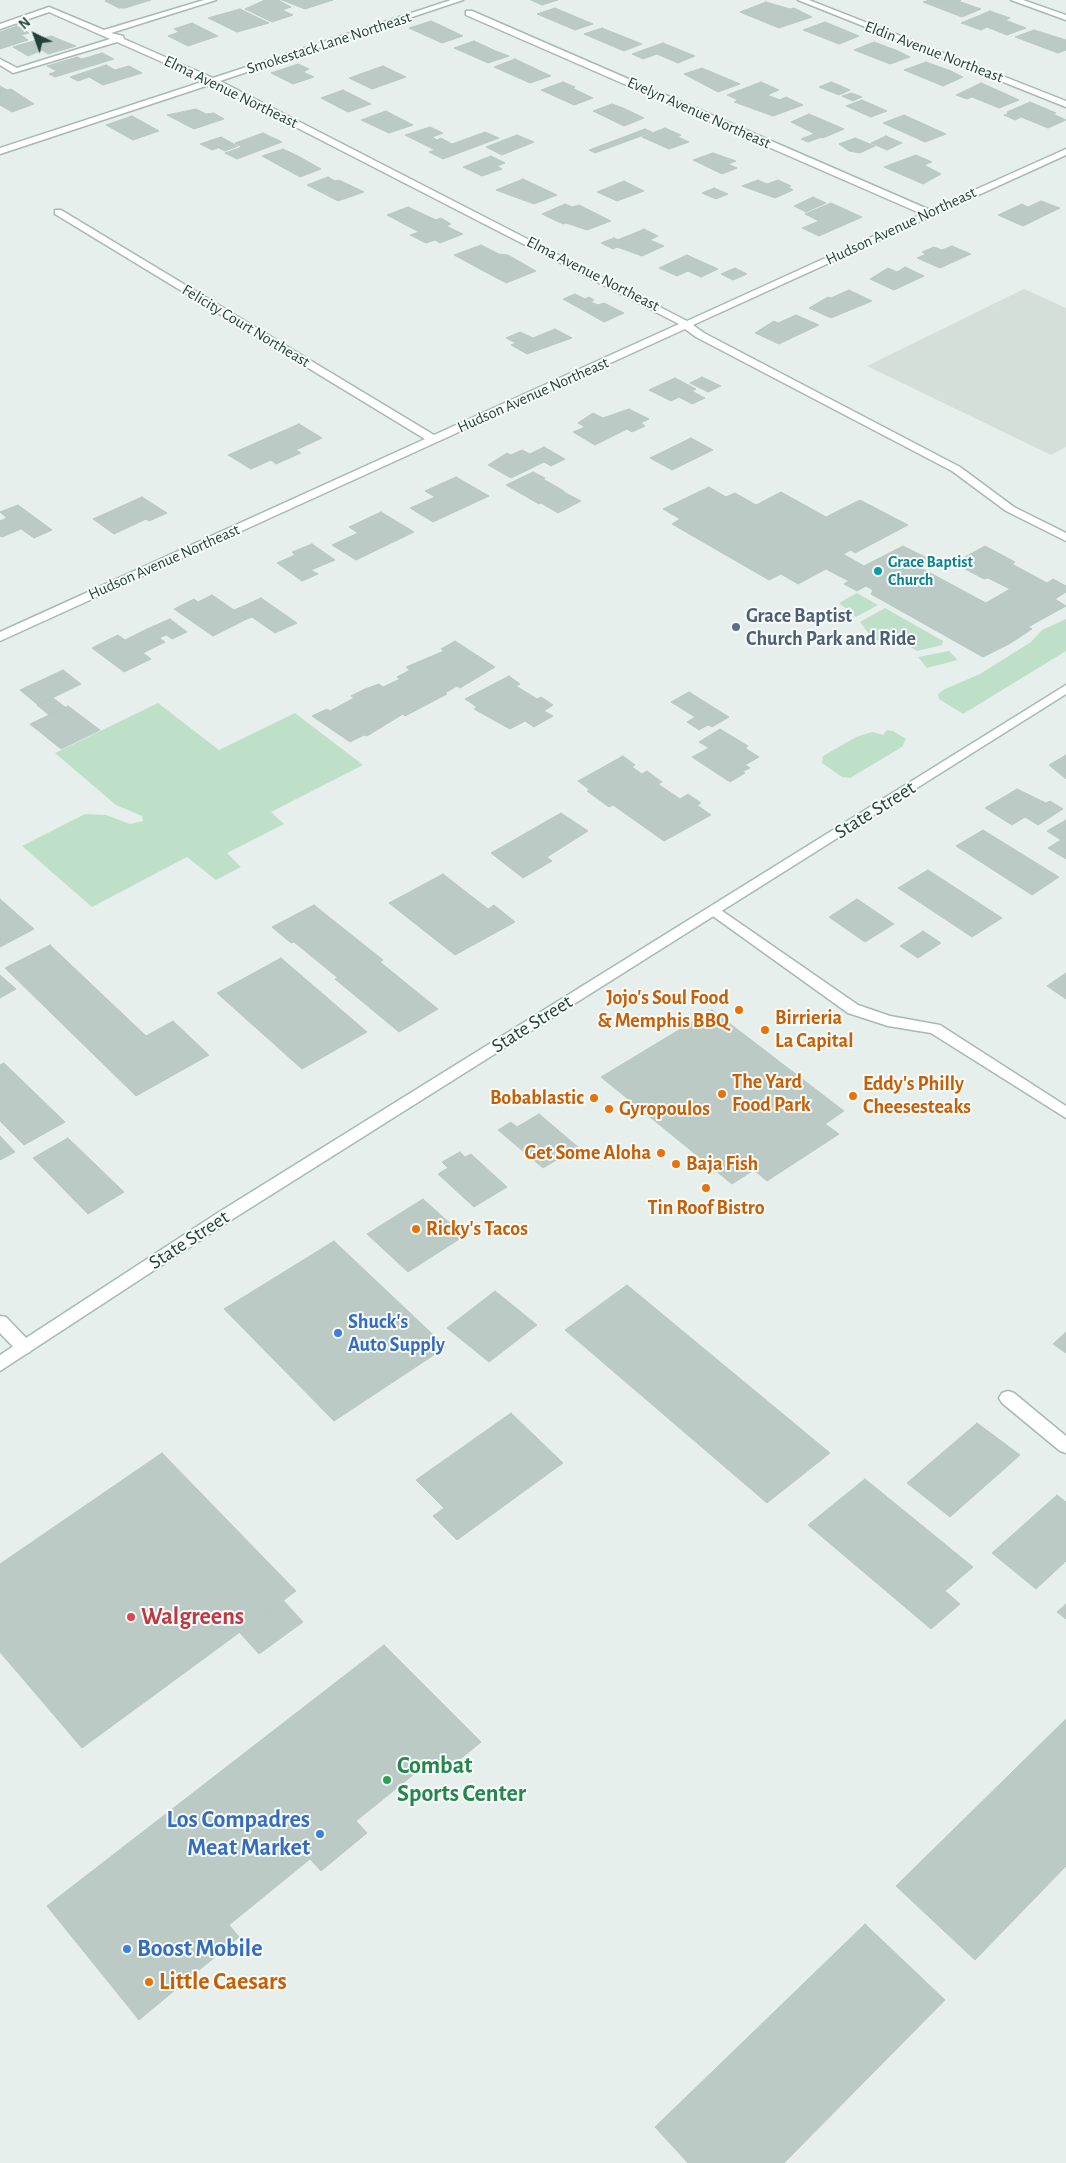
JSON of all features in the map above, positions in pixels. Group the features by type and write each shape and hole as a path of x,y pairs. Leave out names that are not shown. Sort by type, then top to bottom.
{"street":[{"path":"107,32 212,0"},
{"name":"Smokestack Lane Northeast","path":"0,151 459,0"},
{"name":"Eldin Avenue Northeast","path":"802,0 1066,104"},
{"path":"1016,0 1066,18"},
{"name":"Elma Avenue Northeast","path":"0,27 32,17 49,9 107,32 213,81 676,317 700,335 956,469 1010,509 1066,538"},
{"name":"Evelyn Avenue Northeast","path":"470,13 928,213"},
{"path":"0,62 16,71 120,38"},
{"name":"Hudson Avenue Northeast","path":"0,637 687,325 928,213 1066,152"},
{"name":"Felicity Court Northeast","path":"58,212 434,440"},
{"name":"State Street","path":"0,1364 222,1218 715,911 1066,689"},
{"path":"715,911 853,1009 888,1021 935,1029 1066,1113"},
{"path":"0,1322 24,1348"},
{"path":"1008,1398 1066,1446"}],"shaded area":[{"path":"1024,289 1066,308 1066,447 1051,455 867,366"}],"green space":[{"path":"857,593 878,605 856,617 839,603"},
{"path":"885,608 943,641 942,645 917,651 892,636 883,641 874,640 860,622"},
{"path":"1066,619 1066,651 963,714 939,699 938,694 945,689 980,674 1031,642 1042,630"},
{"path":"949,651 958,660 927,668 918,657"},
{"path":"158,703 219,750 295,713 363,765 271,812 284,824 227,853 241,867 216,880 187,857 92,907 22,846 85,814 106,815 130,824 143,821 142,816 116,805 55,753"},
{"path":"887,730 893,731 906,739 902,747 850,778 842,777 822,763 823,756 856,737 872,732 883,735"}],"building":[{"path":"151,0 119,8 105,1"},
{"path":"265,0 278,0 291,7 282,10 293,15 272,22 245,9"},
{"path":"282,0 333,0 305,9"},
{"path":"531,0 558,0 542,5"},
{"path":"929,0 961,0 958,1 981,9 962,17 923,2"},
{"path":"766,2 790,9 794,8 812,17 779,28 740,12"},
{"path":"555,8 593,24 575,30 537,14"},
{"path":"240,9 269,23 237,32 208,18"},
{"path":"990,11 1010,18 1005,20 1026,28 1007,35 987,27 981,30 961,23"},
{"path":"431,21 463,36 442,43 409,28"},
{"path":"825,22 859,36 839,44 803,30"},
{"path":"192,23 218,36 188,46 168,36 179,32 174,29"},
{"path":"17,26 29,33 21,35 28,40 0,49 0,32"},
{"path":"602,28 642,44 624,51 584,34"},
{"path":"1034,30 1066,40 1066,50 1058,53 1015,37"},
{"path":"51,36 76,46 48,54 42,50 28,56 13,47"},
{"path":"474,41 509,56 488,63 454,48"},
{"path":"874,42 910,57 890,64 854,50"},
{"path":"663,43 695,56 678,63 657,54 643,59 632,54"},
{"path":"102,53 114,59 55,77 49,74 57,71 47,66 77,57 82,59"},
{"path":"515,59 551,76 530,83 494,67"},
{"path":"926,62 963,77 943,86 904,70"},
{"path":"298,64 309,69 303,72 314,77 293,84 271,73"},
{"path":"106,65 115,70 129,66 142,73 103,85 89,77 78,81 70,77"},
{"path":"383,66 406,77 372,89 349,78"},
{"path":"702,68 740,84 718,92 684,74"},
{"path":"563,82 593,98 574,105 541,90"},
{"path":"761,82 779,90 767,95 780,100 786,97 803,105 773,116 734,102 738,100 727,95"},
{"path":"831,82 841,86 829,91 819,87"},
{"path":"981,83 1019,100 999,108 972,97 967,99 956,95"},
{"path":"0,86 7,90 11,89 34,104 12,112 0,105"},
{"path":"841,86 850,90 839,95 829,91"},
{"path":"343,90 371,104 348,112 321,98"},
{"path":"852,93 862,97 853,101 842,96"},
{"path":"862,100 887,111 871,117 846,106"},
{"path":"1030,102 1056,113 1053,114 1066,120 1048,128 1021,117 1015,120 1004,115"},
{"path":"612,104 644,118 624,126 593,111"},
{"path":"196,109 206,114 214,113 224,119 194,129 167,115"},
{"path":"386,111 413,125 389,133 361,120"},
{"path":"809,114 844,129 823,138 791,122"},
{"path":"904,115 946,134 925,142 883,123"},
{"path":"132,116 159,131 133,140 106,125"},
{"path":"430,127 443,133 432,137 437,140 441,138 452,144 485,132 499,138 443,159 429,152 435,150 405,135"},
{"path":"665,128 681,135 678,137 689,142 669,149 642,137"},
{"path":"645,129 652,132 595,153 589,150"},
{"path":"263,133 282,142 237,159 225,153 242,147 235,143"},
{"path":"814,134 822,137 808,142 801,139"},
{"path":"517,135 534,142 502,155 486,147"},
{"path":"886,136 902,143 887,150 871,143"},
{"path":"221,137 232,143 212,150 200,144"},
{"path":"855,138 875,146 860,153 849,151 839,144"},
{"path":"232,143 238,146 225,151 219,148"},
{"path":"283,149 321,169 300,177 262,156"},
{"path":"713,153 736,161 728,164 737,168 722,174 693,160"},
{"path":"916,155 932,162 924,165 941,174 923,184 884,167"},
{"path":"491,156 505,163 497,166 502,169 482,176 463,167"},
{"path":"328,177 364,192 338,201 307,185"},
{"path":"523,179 557,195 534,204 496,190"},
{"path":"758,180 767,184 778,180 791,186 788,187 793,190 775,198 742,186"},
{"path":"624,181 644,191 617,201 597,192"},
{"path":"714,188 728,194 716,199 702,193"},
{"path":"813,197 826,203 806,212 794,206"},
{"path":"1041,201 1060,208 1023,226 998,215 1022,204 1028,207"},
{"path":"831,203 862,217 819,236 802,228 819,221 805,214"},
{"path":"565,204 572,207 579,205 611,221 587,230 566,223 563,224 542,214"},
{"path":"408,207 436,220 441,218 451,224 446,226 463,234 440,243 435,240 426,243 410,235 419,232 387,215"},
{"path":"644,229 658,236 650,240 635,233"},
{"path":"635,233 664,246 642,256 617,247 625,243 617,240"},
{"path":"614,238 625,243 613,249 601,243"},
{"path":"481,245 499,254 508,255 536,271 506,283 454,255"},
{"path":"952,246 971,254 940,268 917,258 926,254 922,252 934,247 942,250"},
{"path":"687,255 718,269 701,277 688,271 677,276 659,268"},
{"path":"905,267 924,276 894,290 870,279 888,268 897,272"},
{"path":"735,268 747,274 733,280 721,274"},
{"path":"849,290 872,301 831,318 809,308 828,297 831,298"},
{"path":"575,294 585,299 589,297 594,300 591,302 598,305 604,303 624,313 604,322 563,299"},
{"path":"796,315 819,325 779,344 755,333 774,321 778,323"},
{"path":"555,329 572,338 527,354 511,345 516,343 506,338 520,332 533,338"},
{"path":"702,377 721,386 708,392 690,383"},
{"path":"675,378 696,389 692,391 705,398 692,404 679,397 671,401 649,390"},
{"path":"629,409 649,419 641,423 645,426 632,432 627,429 595,445 573,432 585,427 578,423 593,413 603,418"},
{"path":"299,424 322,438 296,450 301,453 276,464 271,460 251,469 228,455"},
{"path":"691,438 713,450 672,470 650,458"},
{"path":"544,447 565,459 551,466 544,462 511,478 488,465 507,453 511,455 522,450 530,454"},
{"path":"533,472 564,491 539,504 506,485"},
{"path":"456,477 489,496 433,522 410,508 435,497 425,491"},
{"name":"Grace Baptist Church","path":"709,487 726,497 735,493 756,505 781,492 826,517 860,500 908,525 855,553 851,550 843,554 864,566 903,546 933,561 921,568 986,603 1010,589 988,578 984,579 954,563 985,546 1015,562 1012,564 1047,583 1053,579 1066,586 1066,592 1055,599 1066,606 1028,627 1032,629 1009,644 983,657 871,594 873,590 866,586 857,591 844,584 849,581 826,569 798,584 781,574 769,580 672,524 680,519 663,509"},
{"path":"564,492 581,501 558,513 541,503"},
{"path":"142,497 167,513 149,521 146,519 114,534 93,519"},
{"path":"18,505 52,530 34,538 21,529 2,537 0,536 0,521 7,518 0,512"},
{"path":"381,512 414,532 356,560 332,545 358,533 349,527"},
{"path":"312,544 335,560 311,570 318,574 302,581 277,563 295,555 292,552"},
{"path":"212,595 247,619 213,636 174,609 194,599 198,602"},
{"path":"261,598 297,623 275,633 239,608"},
{"path":"239,608 252,617 247,619 234,610"},
{"path":"170,619 187,632 172,639 154,626"},
{"path":"154,626 166,635 159,638 147,629"},
{"path":"147,629 165,642 143,653 151,659 124,672 92,648 118,635 125,640"},
{"path":"455,641 495,667 460,688 457,686 445,693 447,694 405,716 403,714 367,736 364,735 350,742 312,716 327,709 330,711 354,698 351,696 365,689 379,684 383,687 400,679 397,677 410,670 406,667 444,651 441,649"},
{"path":"63,670 81,684 38,705 20,690"},
{"path":"509,676 520,684 516,686 537,699 541,697 553,705 544,711 553,716 534,727 525,721 510,729 474,709 477,707 465,699"},
{"path":"689,692 729,717 712,727 708,725 699,730 687,722 695,717 671,702"},
{"path":"53,698 65,707 49,715 37,705"},
{"path":"68,706 100,730 61,749 30,724"},
{"path":"720,729 748,746 745,748 759,757 745,765 750,768 730,782 692,757 709,748 699,742"},
{"path":"1066,755 1066,779 1049,765"},
{"path":"623,756 635,765 632,767 642,774 647,771 662,782 658,784 680,799 688,794 701,803 697,805 711,815 664,841 613,805 609,807 587,791 590,790 578,781"},
{"path":"1017,789 1046,803 1050,801 1063,809 1038,825 1025,817 1012,825 985,808"},
{"path":"561,813 588,831 547,857 552,861 523,878 491,853"},
{"path":"1066,820 1066,859 1048,848 1061,840 1047,831"},
{"path":"983,830 1059,877 1032,895 956,846"},
{"path":"928,870 1002,918 972,937 898,888"},
{"path":"443,874 488,909 494,905 515,922 455,955 389,903"},
{"path":"0,899 34,929 0,947"},
{"path":"857,899 894,924 865,942 829,917"},
{"path":"314,905 383,960 380,962 438,1009 399,1032 335,979 338,978 294,942 291,943 272,927"},
{"path":"923,931 941,943 918,958 900,946"},
{"path":"50,945 146,1036 173,1021 209,1055 136,1096 5,968"},
{"path":"281,958 367,1032 302,1069 217,993"},
{"path":"1066,973 1066,999 1047,986"},
{"path":"0,975 16,989 0,998"},
{"name":"The Yard Food Park","path":"712,1010 844,1111 825,1124 839,1134 767,1181 754,1170 732,1184 601,1077"},
{"path":"4,1063 65,1122 24,1145 0,1121 0,1065"},
{"path":"539,1114 578,1147 543,1168 498,1130 511,1122 517,1127"},
{"path":"0,1136 15,1152 0,1160"},
{"path":"68,1138 124,1192 88,1214 33,1158"},
{"path":"460,1152 465,1157 471,1154 507,1187 474,1207 438,1174 448,1168 442,1162"},
{"path":"423,1199 464,1236 408,1272 367,1234"},
{"path":"334,1241 446,1347 334,1421 224,1309"},
{"path":"627,1285 830,1453 767,1503 565,1330"},
{"path":"495,1291 537,1325 489,1362 447,1328"},
{"path":"1066,1332 1066,1353 1053,1344"},
{"path":"511,1413 563,1463 457,1540 433,1516 444,1508 416,1480"},
{"path":"977,1423 1020,1455 950,1517 907,1483"},
{"name":"Walgreens","path":"162,1453 296,1591 82,1748 0,1652 0,1564"},
{"path":"865,1479 973,1567 945,1591 960,1604 931,1629 808,1525"},
{"path":"1057,1495 1066,1502 1066,1561 1036,1589 992,1553"},
{"path":"283,1600 303,1622 259,1654 240,1633"},
{"path":"1066,1604 1066,1619 1057,1612"},
{"path":"384,1645 481,1742 441,1775 429,1762 356,1821 367,1833 321,1871 310,1859 229,1925 239,1937 139,2020 47,1906"},
{"path":"1066,1719 1066,1866 975,1960 896,1886"},
{"path":"865,1924 945,2000 784,2163 688,2163 655,2127"}],"place":[{"name":"Grace Baptist Church","path":"878,571"},
{"name":"Grace Baptist Church Park and Ride","path":"736,627"},
{"name":"Jojo's Soul Food & Memphis BBQ","path":"739,1010"},
{"name":"Birrieria La Capital","path":"765,1030"},
{"name":"The Yard Food Park","path":"722,1094"},
{"name":"Eddy's Philly Cheesesteaks","path":"853,1096"},
{"name":"Bobablastic","path":"594,1098"},
{"name":"Gyropoulos","path":"609,1109"},
{"name":"Get Some Aloha","path":"661,1153"},
{"name":"Baja Fish","path":"676,1164"},
{"name":"Tin Roof Bistro","path":"706,1188"},
{"name":"Ricky's Tacos","path":"416,1229"},
{"name":"Shuck's Auto Supply","path":"338,1333"},
{"name":"Walgreens","path":"131,1617"},
{"name":"Combat Sports Center","path":"387,1780"},
{"name":"Los Compadres Meat Market","path":"320,1834"},
{"name":"Boost Mobile","path":"127,1949"},
{"name":"Little Caesars","path":"149,1982"}]}
